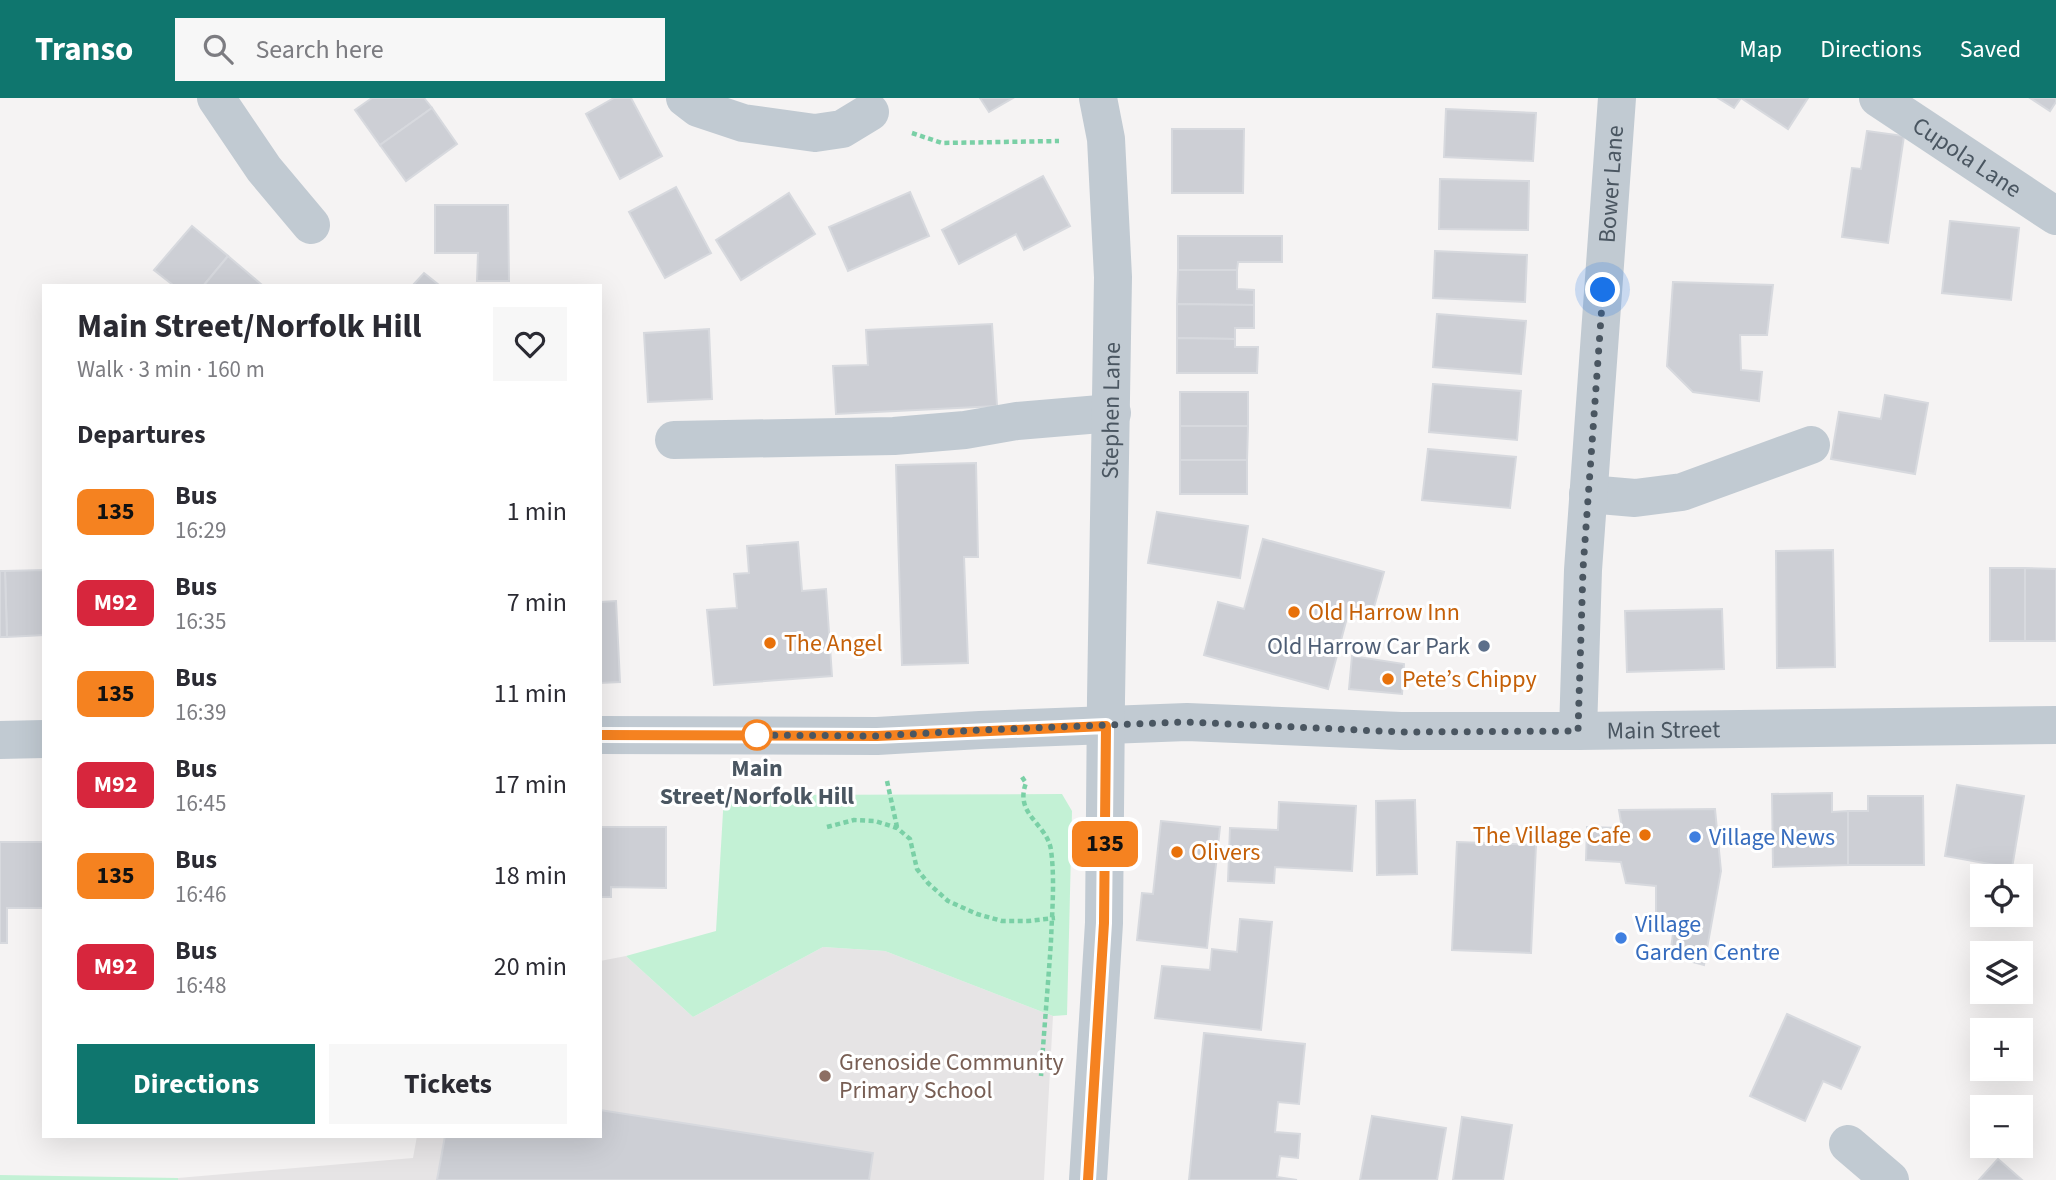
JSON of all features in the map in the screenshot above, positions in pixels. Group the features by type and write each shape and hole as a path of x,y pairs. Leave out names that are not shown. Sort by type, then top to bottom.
{"street":[{"path":"216,98 264,169 311,225"},
{"path":"685,98 698,108 743,123 815,134 842,129 870,113"},
{"name":"Stephen Lane","path":"1088,1180 1104,923 1112,413 1113,277 1106,139 1098,98"},
{"name":"Bower Lane","path":"1578,731 1583,569 1617,98"},
{"name":"Cupola Lane","path":"1878,98 2056,216"},
{"path":"674,440 894,436 1112,413"},
{"path":"1588,494 1635,498 1682,492 1811,445"},
{"name":"Main Street","path":"602,735 877,736 1187,722 1401,732 2056,725"},
{"path":"0,740 42,739"},
{"path":"1848,1144 1890,1180"}],"path":[{"path":"870,113 942,144 1106,139"},
{"path":"1001,730 986,752 994,765 1016,773 1026,783 1023,797 1028,813 1047,836 1051,847 1052,918 1041,1076"},
{"path":"827,827 854,820 875,821 897,828 910,839 917,869 928,883 948,901 977,914 1002,922 1052,918 1104,923"}],"shaded area":[{"name":"Grenoside Community Primary School","path":"823,947 885,951 1053,1016 1044,1180 178,1180 413,1158 417,1138 602,1138 602,961 626,956 693,1017"}],"green space":[{"path":"1062,794 1072,811 1067,1015 1053,1016 885,951 823,947 693,1017 626,956 716,931 724,795"},
{"path":"0,1175 178,1178 178,1180 0,1180"}],"building":[{"path":"372,98 424,98 432,108 380,145 355,110"},
{"path":"614,98 631,98 662,156 620,179 586,114"},
{"path":"980,98 1013,98 989,112"},
{"path":"1718,98 1741,98 1734,108"},
{"path":"1741,98 1808,98 1788,129"},
{"path":"2030,98 2056,98 2056,102 2050,111"},
{"path":"432,108 457,144 406,181 380,145"},
{"path":"1446,109 1536,113 1533,161 1444,157"},
{"path":"1172,129 1244,129 1243,193 1172,193"},
{"path":"1867,131 1904,136 1888,243 1842,237 1852,168 1861,169"},
{"path":"1043,176 1070,226 1024,250 1016,234 959,264 942,230"},
{"path":"1440,179 1529,181 1528,230 1439,229"},
{"path":"676,187 711,253 665,278 629,212"},
{"path":"910,192 929,236 848,271 829,227"},
{"path":"789,193 815,234 741,280 716,240"},
{"path":"435,205 508,205 509,281 477,281 478,253 435,253"},
{"path":"1950,221 2019,228 2011,300 1942,293"},
{"path":"192,226 228,256 205,284 172,284 154,270"},
{"path":"1178,236 1282,236 1282,262 1238,262 1237,270 1178,270"},
{"path":"1435,251 1527,255 1525,302 1433,298"},
{"path":"228,256 261,284 205,284"},
{"path":"1178,270 1237,270 1237,289 1254,290 1254,305 1177,304"},
{"path":"424,273 438,284 414,284"},
{"path":"1673,282 1773,285 1767,335 1740,335 1741,370 1762,372 1759,401 1693,392 1667,366"},
{"path":"1177,304 1254,305 1254,328 1235,328 1235,339 1177,338"},
{"path":"1437,314 1526,321 1521,374 1433,367"},
{"path":"992,324 997,406 836,414 833,366 868,365 866,330"},
{"path":"709,329 712,399 648,402 644,333"},
{"path":"1177,338 1235,339 1235,347 1258,347 1257,373 1177,373"},
{"path":"1433,384 1521,391 1517,440 1429,432"},
{"path":"1180,392 1248,392 1248,426 1180,426"},
{"path":"1885,395 1928,403 1915,474 1831,459 1839,412 1881,419"},
{"path":"1180,426 1248,426 1247,460 1180,460"},
{"path":"1428,449 1516,457 1510,508 1422,500"},
{"path":"1180,460 1247,460 1247,494 1180,494"},
{"path":"976,463 978,557 964,557 968,663 902,665 896,465"},
{"path":"1157,512 1248,526 1240,578 1148,563"},
{"name":"Old Harrow Inn","path":"1263,539 1384,572 1370,621 1348,614 1328,689 1204,655 1218,602 1244,609"},
{"name":"The Angel","path":"798,542 802,591 826,589 832,676 714,685 707,610 737,608 734,574 749,573 747,546"},
{"path":"1833,550 1835,667 1777,668 1776,551"},
{"path":"1990,568 2025,568 2025,641 1990,641"},
{"path":"2025,568 2056,569 2056,641 2025,641"},
{"path":"42,570 42,635 7,637 5,571"},
{"path":"0,571 5,571 7,637 0,637"},
{"path":"616,601 620,682 602,683 602,602"},
{"path":"1722,609 1724,669 1627,672 1625,611"},
{"path":"1352,656 1404,664 1402,694 1349,689"},
{"path":"1957,785 2024,796 2013,864 1990,864 1945,856"},
{"path":"1832,793 1832,812 1848,811 1848,865 1773,867 1772,794"},
{"path":"1868,796 1923,796 1924,865 1848,865 1848,811 1868,811"},
{"path":"1415,800 1417,874 1377,875 1376,801"},
{"path":"1279,802 1356,806 1352,871 1275,867 1274,883 1228,881 1230,828 1278,830"},
{"path":"1715,809 1721,871 1704,965 1670,956 1675,919 1656,917 1656,886 1626,883 1621,862 1586,860 1587,827 1622,828 1619,810"},
{"path":"1161,821 1220,827 1207,948 1137,940 1142,893 1153,894"},
{"path":"602,827 666,827 666,888 611,887 611,897 602,897"},
{"path":"0,842 42,842 42,908 7,908 7,943 0,943"},
{"path":"1457,842 1536,845 1531,953 1452,950"},
{"path":"1240,919 1272,922 1261,1030 1155,1018 1162,966 1210,970 1212,949 1237,952"},
{"path":"1787,1014 1860,1047 1841,1089 1823,1081 1805,1121 1750,1096"},
{"path":"1204,1033 1305,1044 1299,1104 1278,1102 1275,1132 1300,1134 1298,1158 1280,1156 1277,1177 1297,1180 1189,1180"},
{"path":"602,1110 873,1153 869,1180 437,1180 445,1138 602,1138"},
{"path":"1372,1116 1446,1128 1437,1180 1360,1180"},
{"path":"1462,1117 1512,1125 1503,1180 1453,1180"},
{"path":"1998,1159 2022,1180 1979,1180"}],"bus line":[{"name":"135","path":"602,735 877,736 1106,726 1104,923 1088,1180"}],"place":[{"name":"Old Harrow Inn","path":"1294,612"},
{"name":"The Angel","path":"770,643"},
{"name":"Old Harrow Car Park","path":"1484,646"},
{"name":"Pete’s Chippy","path":"1388,679"},
{"name":"Main Street/Norfolk Hill","path":"757,735"},
{"name":"The Village Cafe","path":"1645,835"},
{"name":"Village News","path":"1695,837"},
{"name":"Olivers","path":"1177,852"},
{"name":"Village Garden Centre","path":"1621,938"},
{"name":"Grenoside Community Primary School","path":"825,1076"}],"route":[{"path":"757,735 747,735 877,736 1187,722 1401,732 1578,731 1583,569 1603,290"}]}
